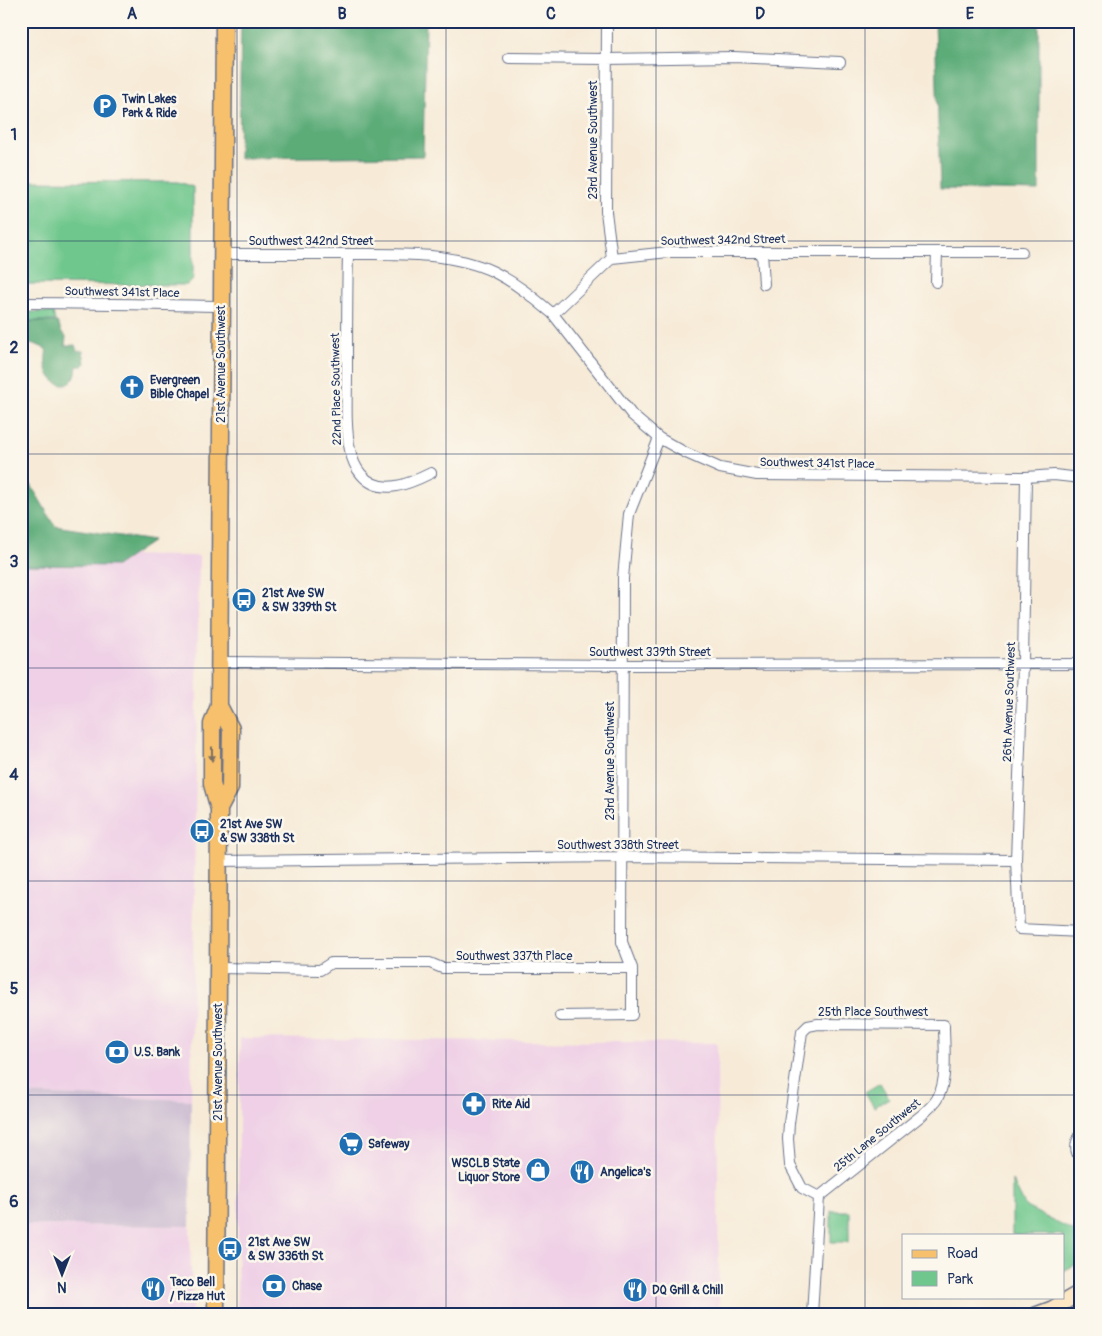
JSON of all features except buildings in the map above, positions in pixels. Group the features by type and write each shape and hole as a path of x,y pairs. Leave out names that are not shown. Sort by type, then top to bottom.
{"main road":[{"name":"21st Avenue Southwest","path":"216,1315 219,809 212,784 212,724 219,706 220,662 224,21"},
{"path":"1036,1315 1052,1309 1081,1292"}],"street":[{"name":"23rd Avenue Southwest","path":"607,21 606,212 612,258"},
{"path":"509,58 749,57 840,62"},
{"name":"Southwest 342nd Street","path":"612,258 669,252 1022,252"},
{"path":"762,252 764,284"},
{"path":"936,282 937,252"},
{"name":"Southwest 342nd Street","path":"222,254 390,253 441,258 466,263 493,272 523,289 553,314"},
{"name":"22nd Place Southwest","path":"348,254 347,409 348,439 355,465 361,475 369,482 394,487 404,485 431,473"},
{"path":"553,314 612,258"},
{"name":"Southwest 341st Place","path":"21,303 222,306"},
{"name":"Southwest 341st Place","path":"553,314 632,416 659,438 686,453 720,468 757,475 1026,477 1054,475 1081,478"},
{"name":"23rd Avenue Southwest","path":"560,1016 632,1015 632,968 622,942 623,578 630,514 659,438"},
{"name":"26th Avenue Southwest","path":"1026,477 1023,664 1016,860 1019,929 1081,932"},
{"name":"Southwest 339th Street","path":"220,662 622,665 1081,664"},
{"name":"Southwest 338th Street","path":"219,861 622,857 1016,860"},
{"name":"Southwest 337th Place","path":"218,968 320,970 331,963 430,963 442,968 632,968"},
{"name":"25th Place Southwest","path":"819,1197 802,1188 790,1165 789,1123 800,1042 804,1029 818,1024 944,1025"},
{"name":"25th Lane Southwest","path":"819,1197 935,1103 943,1080 944,1025"},
{"path":"1081,1134 1077,1140 1076,1152 1081,1159"},
{"path":"812,1315 819,1197"}],"shaded area":[{"path":"21,554 199,556 191,1100 21,1094"},
{"path":"240,1038 717,1043 719,1315 239,1315 237,1309"},
{"path":"21,1094 191,1100 190,1226 21,1225"},
{"path":"21,1225 190,1226 192,1315 21,1315"}],"green space":[{"path":"241,21 426,21 423,156 239,158"},
{"path":"935,21 1039,21 1039,191 940,189"},
{"path":"21,181 178,182 193,187 193,279 187,285 21,284"},
{"path":"21,312 53,312 55,321 21,321"},
{"path":"21,321 57,322 66,337 65,346 75,345 77,351 83,351 85,363 83,366 77,366 75,376 70,382 64,385 59,384 49,375 46,366 46,349 35,344 21,345"},
{"path":"21,463 27,478 55,526 153,541 116,566 21,565"},
{"path":"880,1083 889,1098 874,1107 865,1092"},
{"path":"1012,1180 1026,1207 1081,1235 1081,1262 1064,1270 1064,1234 1012,1234"},
{"path":"831,1211 849,1211 849,1242 831,1242"}],"place":[{"name":"Twin Lakes Park & Ride","path":"105,106"},
{"name":"Evergreen Bible Chapel","path":"132,387"},
{"name":"21st Ave SW & SW 339th St","path":"244,600"},
{"name":"21st Ave SW & SW 338th St","path":"202,831"},
{"name":"U.S. Bank","path":"117,1052"},
{"name":"Rite Aid","path":"474,1104"},
{"name":"Safeway","path":"351,1144"},
{"name":"WSCLB State Liquor Store","path":"538,1170"},
{"name":"Angelica's","path":"582,1172"},
{"name":"21st Ave SW & SW 336th St","path":"230,1249"},
{"name":"Chase","path":"274,1286"},
{"name":"Taco Bell / Pizza Hut","path":"153,1289"},
{"name":"DQ Grill & Chill","path":"635,1290"}]}
